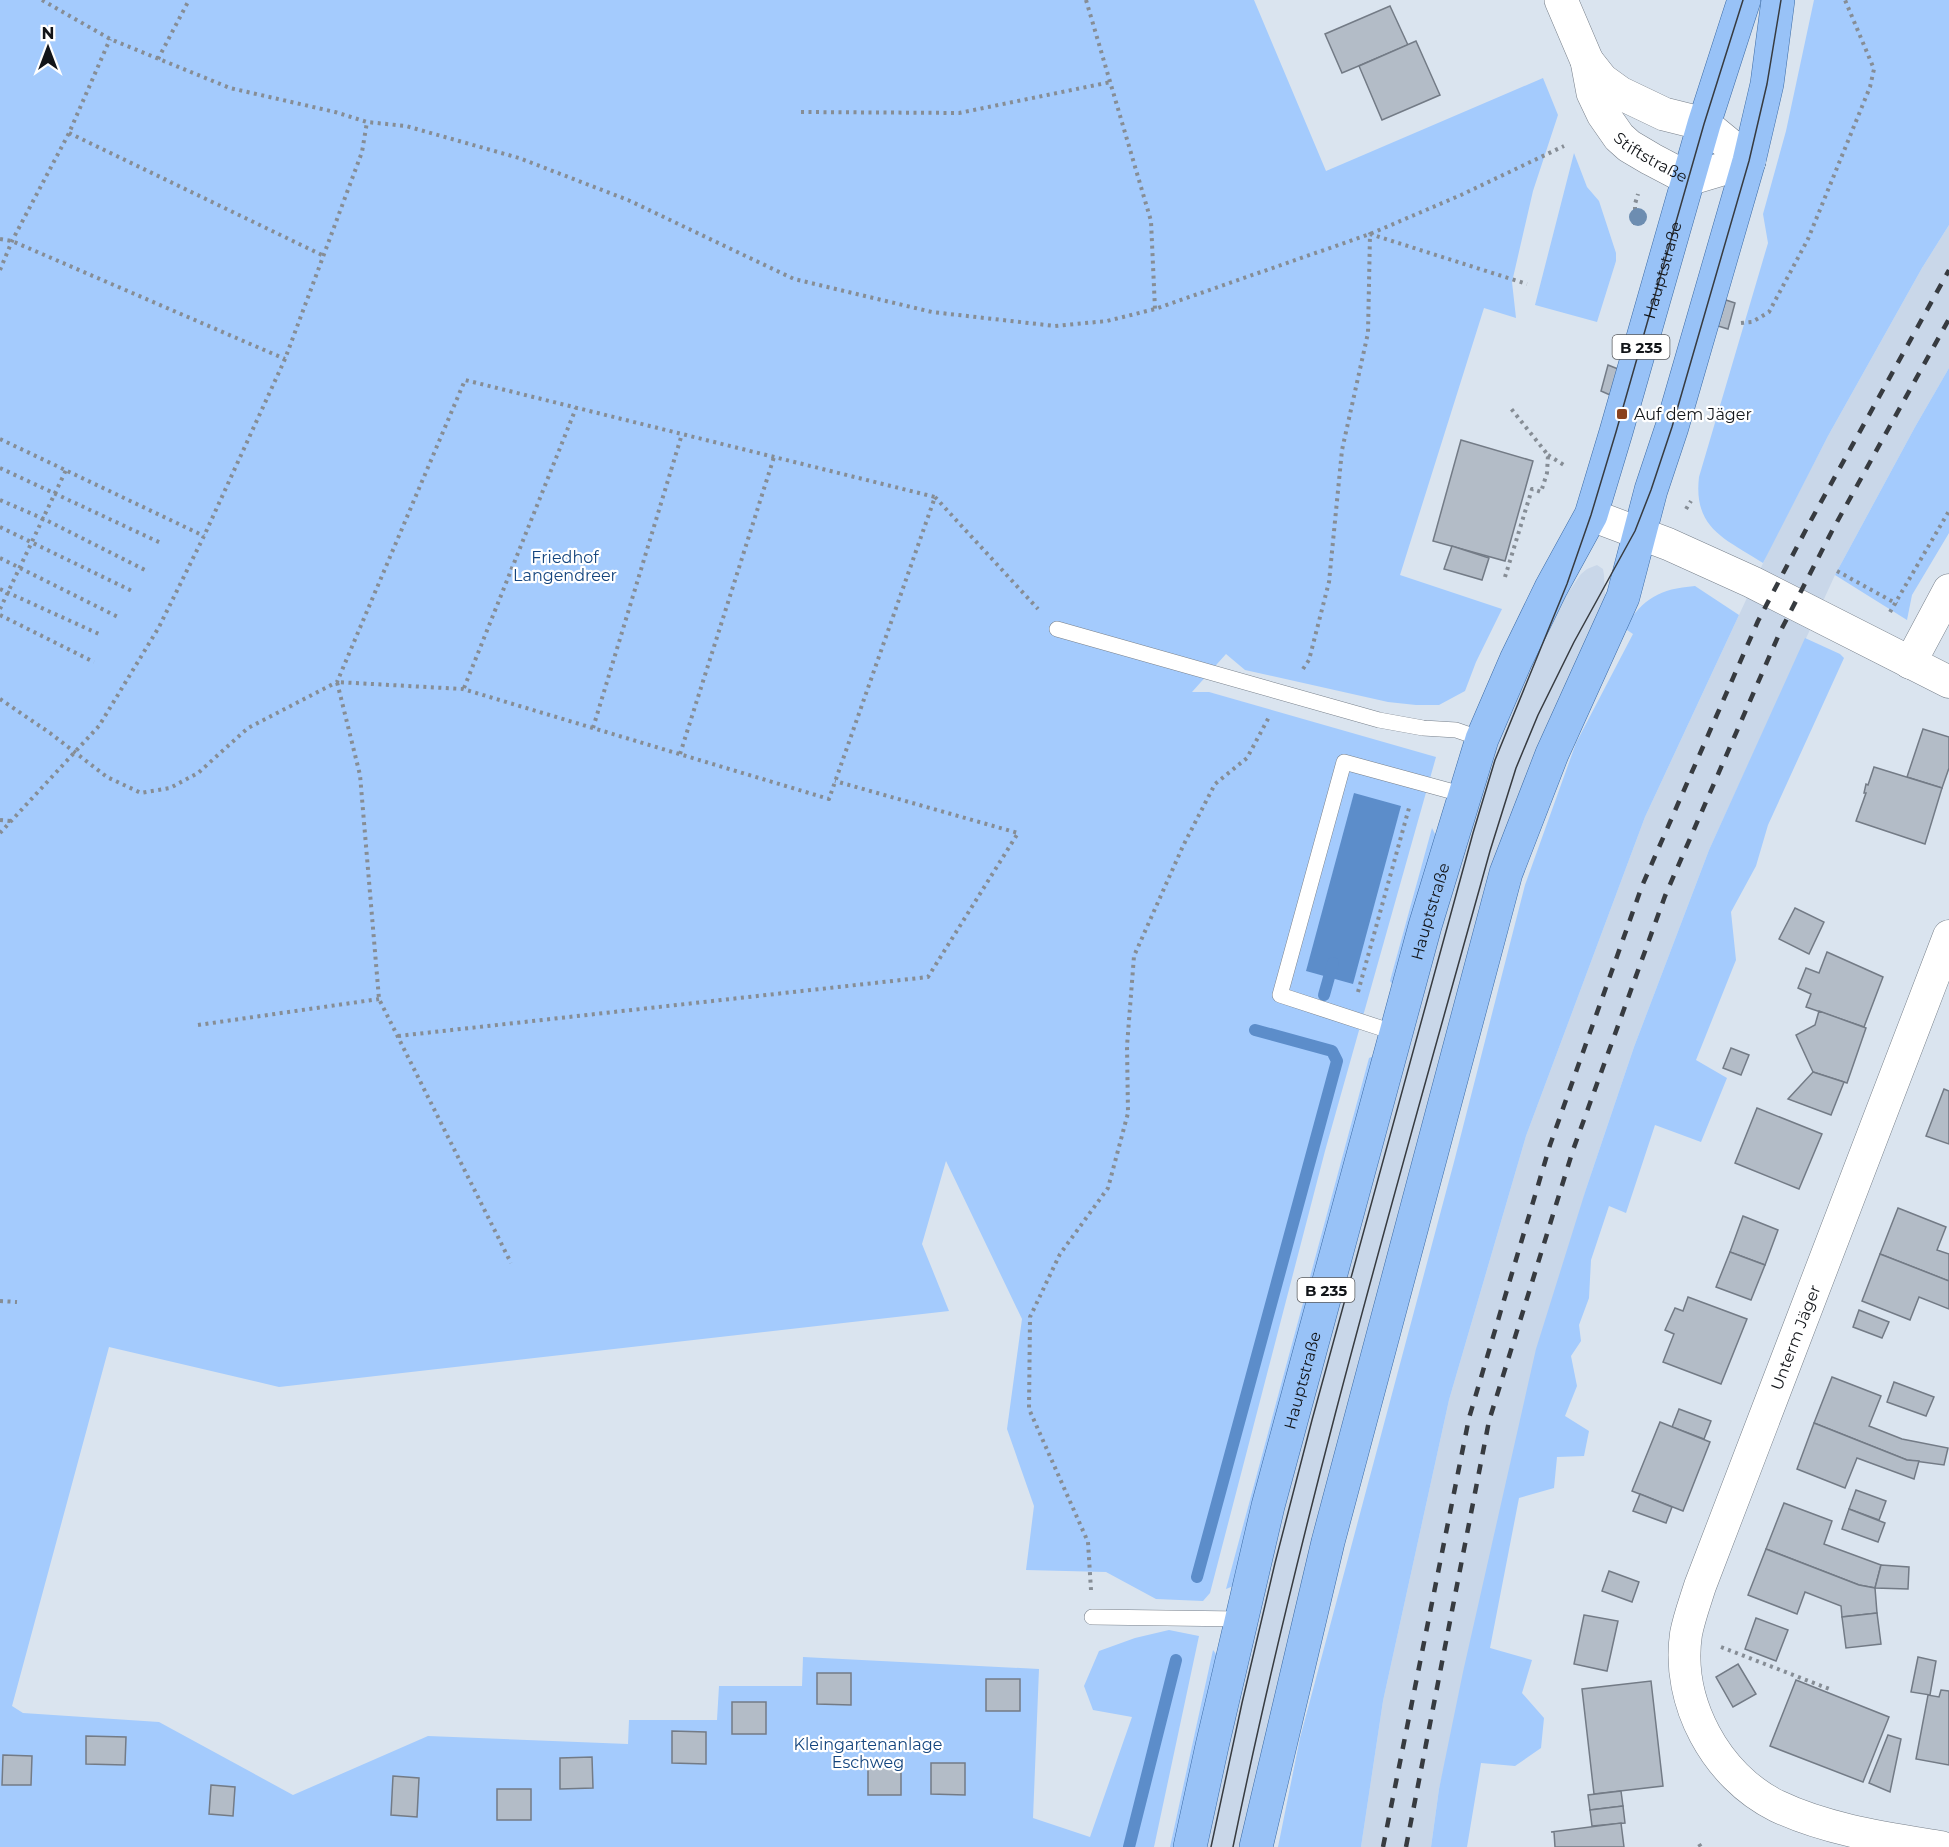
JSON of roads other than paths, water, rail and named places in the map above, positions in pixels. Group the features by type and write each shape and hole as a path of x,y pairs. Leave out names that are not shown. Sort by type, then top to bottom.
{"main road":[{"name":"Hauptstraße","path":"1190,1847 1268,1506 1425,926 1482,739 1516,660 1591,514 1704,124 1744,0"},
{"name":"B 235","path":"1256,1847 1328,1542 1506,873 1552,754 1623,597 1651,490 1672,427 1749,161 1767,84 1778,0"}],"street":[{"name":"Stiftstraße","path":"1561,0 1587,61 1593,93 1603,114 1619,137 1629,146 1689,179 1749,161"},
{"name":"Stiftstraße","path":"1587,61 1602,80 1620,93 1664,114 1704,124 1749,161"},
{"path":"1591,514 1752,582 1949,682"},
{"path":"1910,663 1949,590"},
{"name":"Unterm Jäger","path":"1941,1847 1848,1830 1801,1816 1759,1796 1728,1768 1709,1743 1690,1699 1686,1634 1700,1586 1949,936"}],"lane":[{"path":"1057,629 1379,720 1423,728 1456,730 1482,739"},
{"path":"1396,1033 1280,996 1344,762 1465,795"},
{"path":"1092,1617 1241,1618"}],"waterway":[{"path":"1324,995 1333,963"},
{"path":"1197,1577 1337,1061 1332,1051 1255,1030"},
{"path":"1129,1847 1176,1660"}],"tram line":[{"path":"1211,1847 1275,1563 1473,833 1495,760 1567,584 1591,515 1704,124 1743,0"},
{"path":"1233,1847 1260,1721 1320,1471 1386,1223 1490,851 1516,768 1538,715 1574,642 1635,531 1651,490 1672,427 1749,161 1767,84 1781,0"}],"railway":[{"path":"1383,1847 1469,1418 1550,1145 1642,886 1758,621 1949,270"},
{"path":"1406,1847 1489,1421 1573,1150 1665,896 1780,632 1832,531 1949,319"}],"place":[{"name":"Auf dem Jäger","path":"1622,414"}],"park label":[{"name":"Friedhof Langendreer","path":"565,566"},
{"name":"Kleingartenanlage Eschweg","path":"868,1753"}]}
